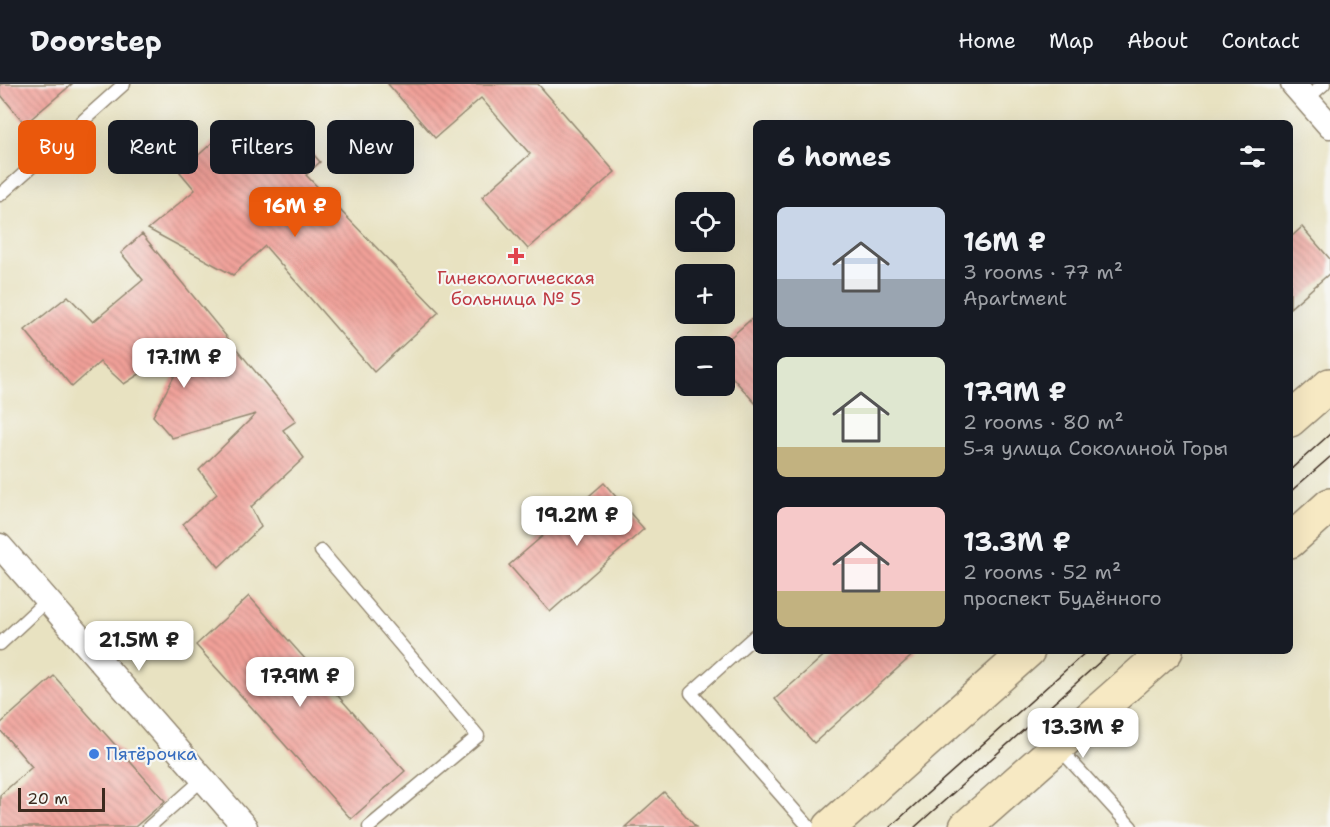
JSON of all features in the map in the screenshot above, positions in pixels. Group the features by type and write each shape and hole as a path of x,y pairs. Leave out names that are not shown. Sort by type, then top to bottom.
{"main road":[{"path":"1293,417 1330,385"},
{"path":"1293,538 1330,505"},
{"path":"830,827 1025,654"},
{"path":"966,827 1163,654"}],"street":[{"path":"1308,89 1330,126"},
{"path":"0,546 245,827"}],"lane":[{"path":"0,195 124,84"},
{"path":"321,551 478,736 369,827"},
{"path":"0,644 47,600"},
{"path":"753,637 691,693 809,827"},
{"path":"1058,747 1131,827"},
{"path":"149,827 203,779"}],"building":[{"path":"0,84 72,84 30,120 22,120 0,94"},
{"path":"388,84 538,84 615,172 528,249 482,197 530,154 481,98 435,138"},
{"path":"210,145 210,174 307,174 439,312 374,372 265,246 233,275 148,229 195,190 182,174 198,174 198,156"},
{"path":"315,156 320,162 315,167"},
{"path":"1302,227 1330,259 1330,273 1293,305 1293,235"},
{"path":"142,234 296,421 283,430 304,458 251,507 261,527 219,567 183,524 217,494 199,470 256,414 172,438 153,416 194,339 124,384 100,362 72,387 25,330 68,296 93,322 143,280 121,253"},
{"path":"753,318 753,401 735,380 735,336 732,336"},
{"path":"604,483 644,529 550,612 509,565"},
{"path":"249,596 405,771 351,819 196,645"},
{"path":"826,654 914,654 814,743 775,699"},
{"path":"54,676 165,801 135,827 0,827 0,795 32,767 0,730 0,724"},
{"path":"664,792 696,827 625,827"}],"tram line":[{"path":"1293,467 1330,434"},
{"path":"1293,489 1330,457"},
{"path":"890,827 1084,654"},
{"path":"915,827 1109,654"}],"place":[{"name":"Гинекологическая больница № 5","path":"516,256"},
{"name":"Пятёрочка","path":"94,754"}]}
